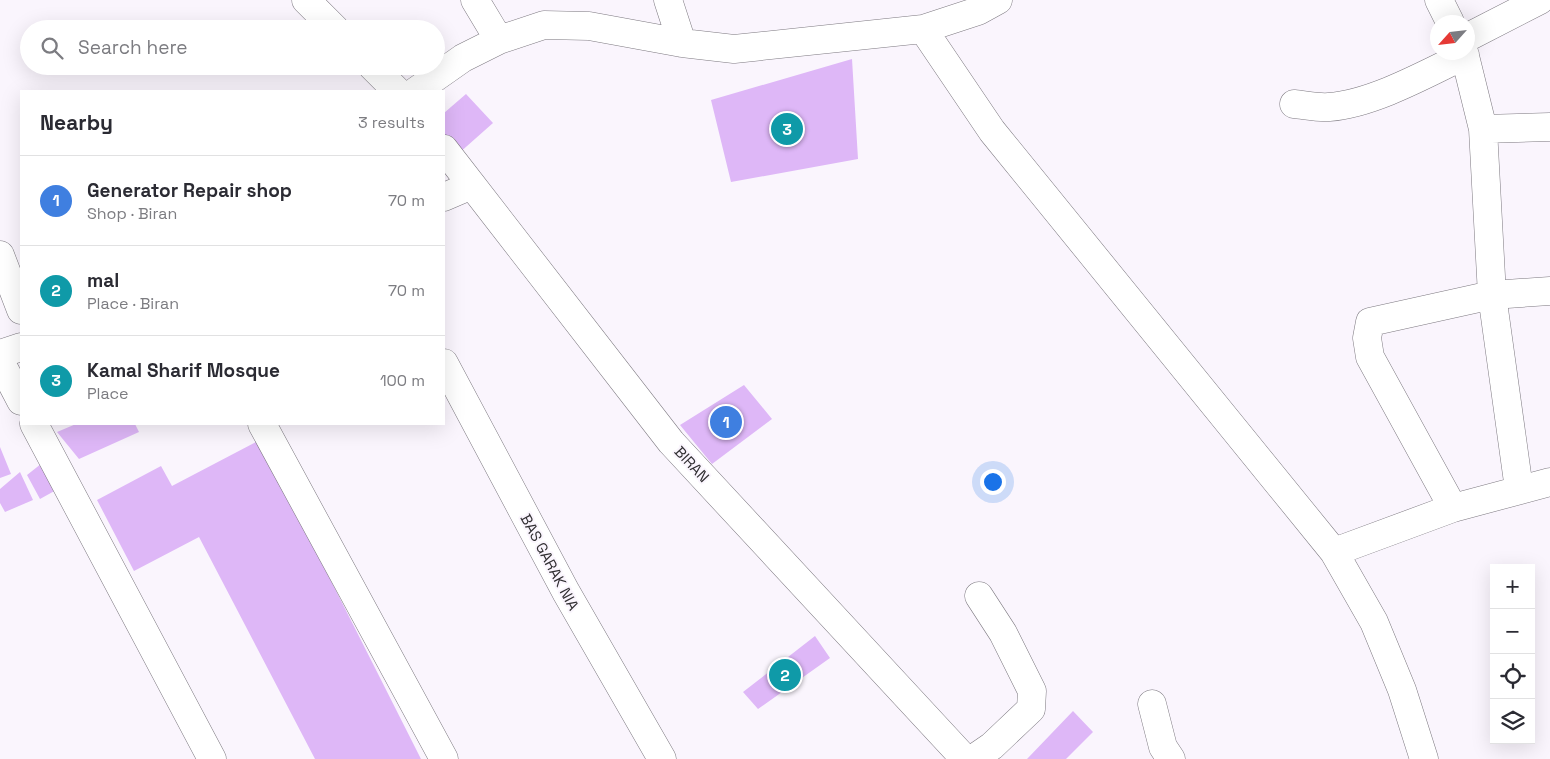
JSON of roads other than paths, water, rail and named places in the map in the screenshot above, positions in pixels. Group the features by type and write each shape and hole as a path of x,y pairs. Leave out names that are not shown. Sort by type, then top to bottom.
{"street":[{"path":"306,0 326,20"},
{"path":"475,0 499,40"},
{"path":"668,0 682,42"},
{"path":"1439,0 1446,15"},
{"path":"1475,42 1540,0"},
{"path":"445,71 464,58 499,40 544,25 589,26 734,49 923,29 983,4"},
{"path":"923,29 992,131 1334,552 1374,622 1402,690 1424,759"},
{"path":"1294,104 1329,107 1364,99 1392,89 1444,60"},
{"path":"1468,60 1483,130 1492,295 1519,489"},
{"path":"381,75 396,90"},
{"path":"417,90 439,75"},
{"path":"1483,130 1550,127"},
{"name":"BIRAN","path":"445,150 671,442 965,759"},
{"path":"445,197 472,185"},
{"path":"0,255 20,307"},
{"path":"1453,508 1370,357 1367,338 1370,322 1492,295 1550,291"},
{"path":"0,354 20,346"},
{"path":"0,361 20,399"},
{"name":"BAS GARAK NIA","path":"445,365 566,592 662,759"},
{"path":"35,425 212,759"},
{"path":"263,425 444,759"},
{"path":"1334,552 1453,508 1550,482"},
{"path":"973,759 992,746 1031,709 1032,691 1003,633 980,596"},
{"path":"1152,704 1163,747 1171,759"}],"place":[{"name":"Kamal Sharif Mosque","path":"787,129"},
{"name":"Generator Repair shop","path":"726,422"},
{"name":"mal","path":"785,675"}]}
